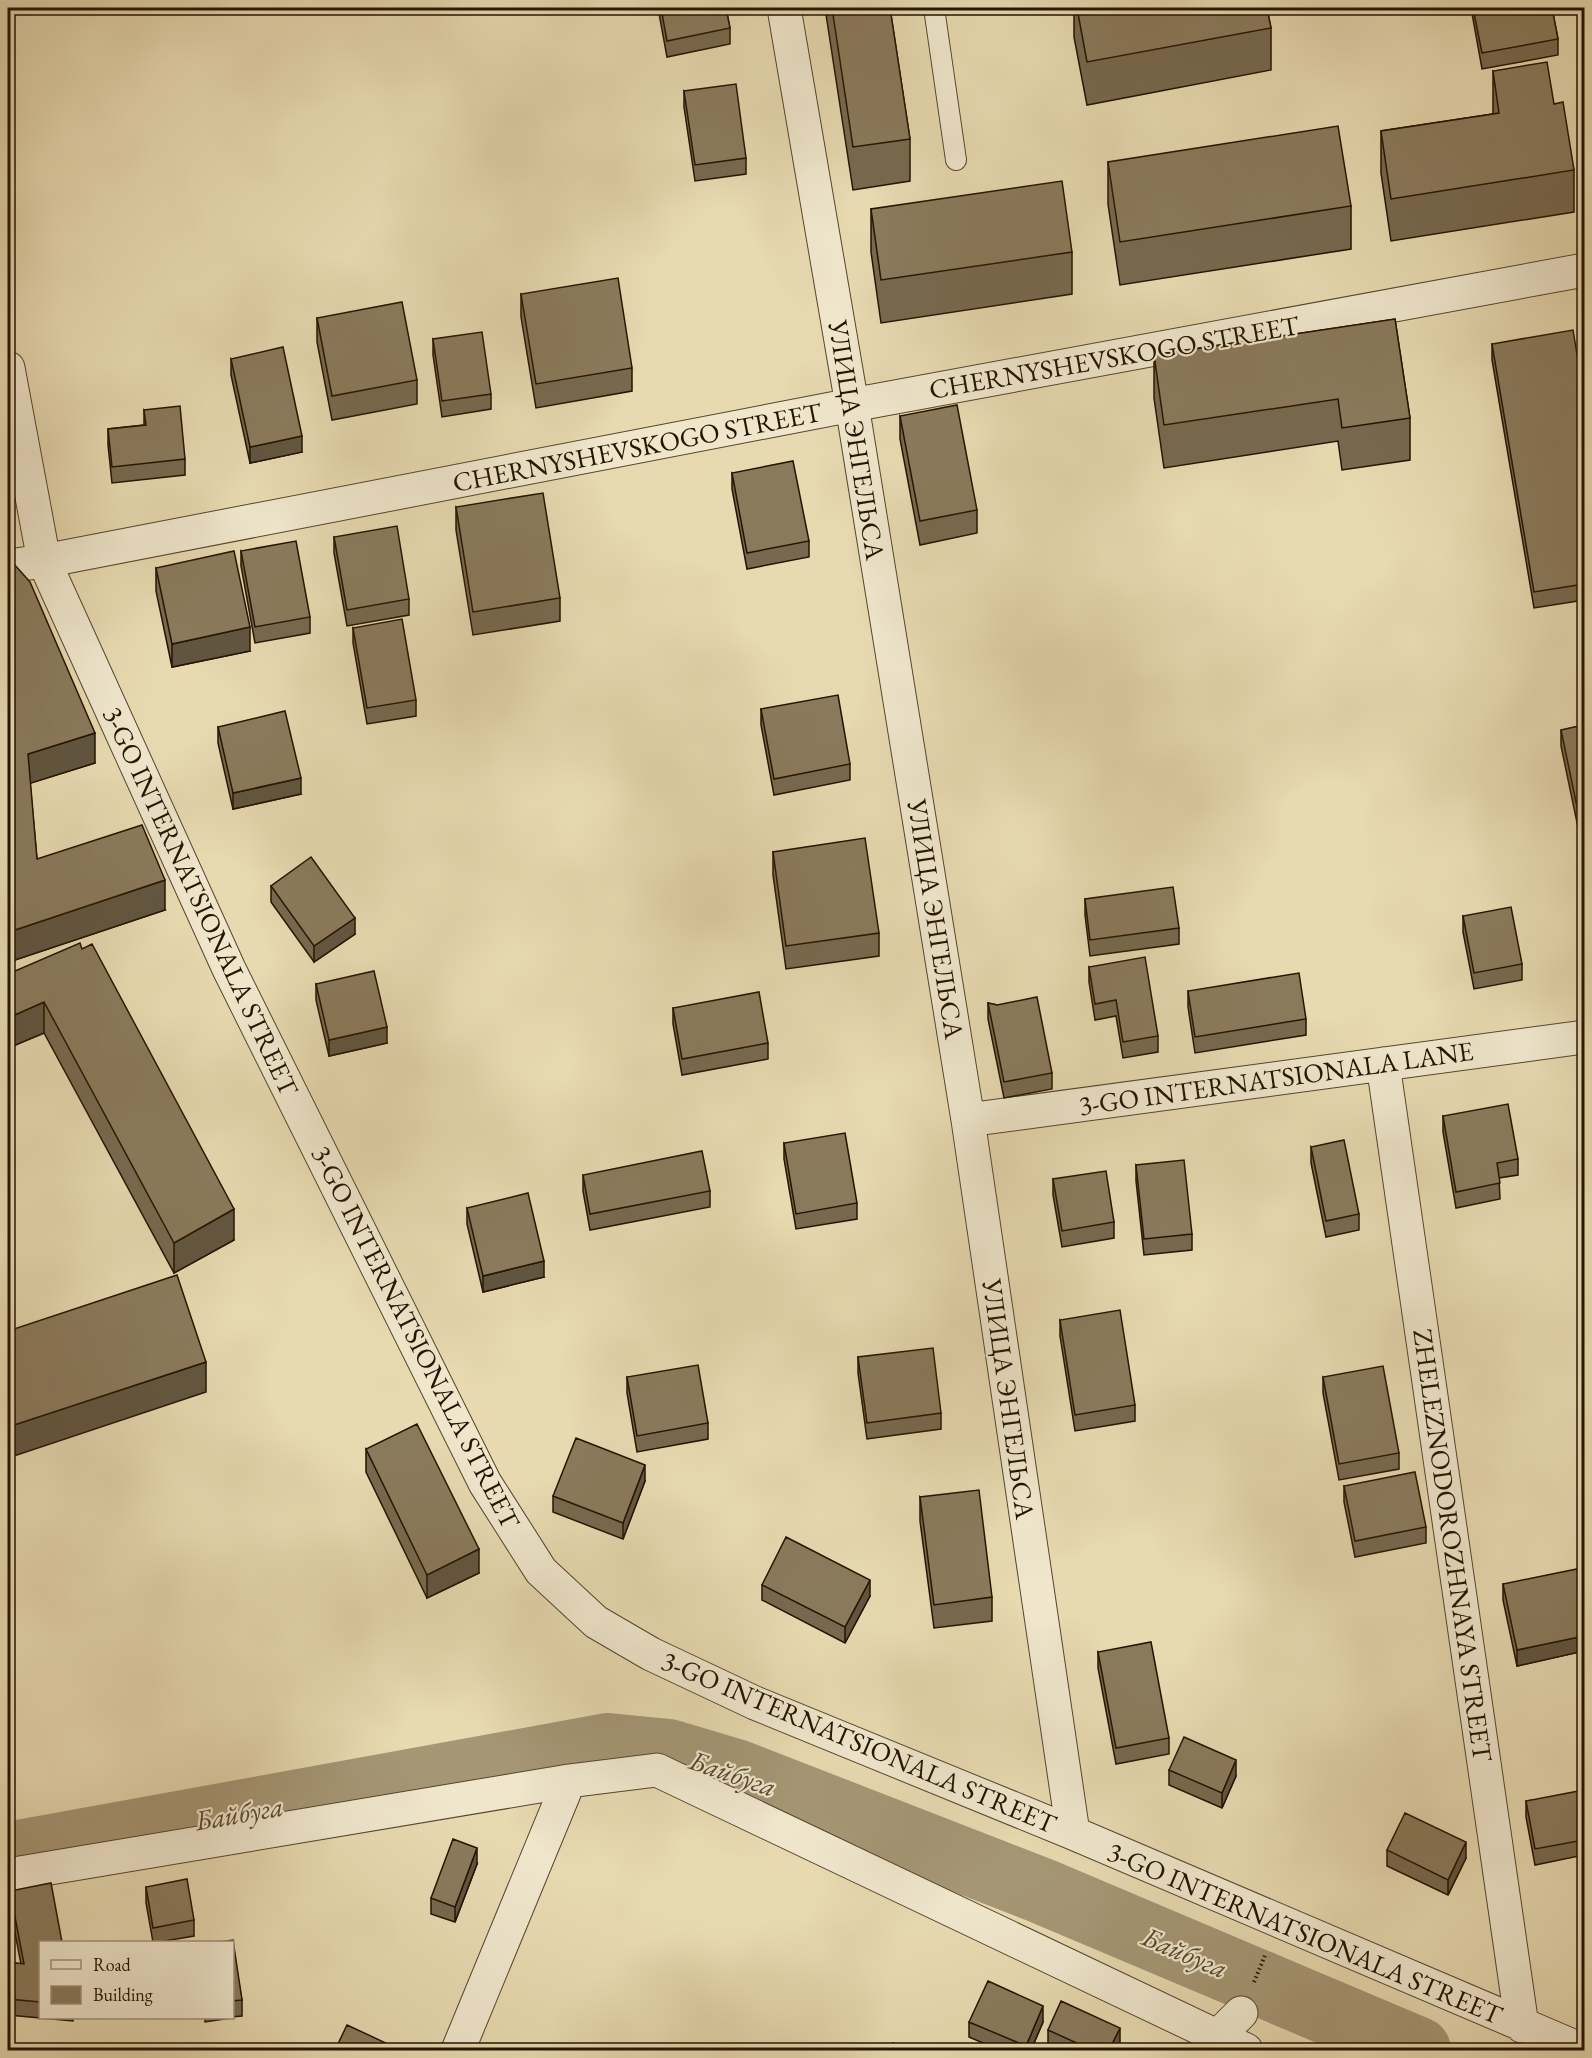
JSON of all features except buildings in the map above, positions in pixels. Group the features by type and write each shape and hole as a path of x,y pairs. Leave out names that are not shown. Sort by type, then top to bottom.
{"street":[{"name":"УЛИЦА ЭНГЕЛЬСА","path":"784,8 852,405 968,1119 1073,1833"},
{"name":"CHERNYSHEVSKOGO STREET","path":"8,566 44,561 852,405 1584,270"},
{"name":"3-GO INTERNATSIONALA STREET","path":"8,368 44,561 229,969 485,1483 541,1571 596,1622 651,1654 755,1703 1073,1833 1582,2050"},
{"name":"3-GO INTERNATSIONALA LANE","path":"968,1119 1584,1037"},
{"name":"ZHELEZNODOROZHNAYA STREET","path":"1383,1064 1522,2026"},
{"path":"8,1875 569,1781 657,1770 1213,2044 1246,2050"},
{"path":"458,2050 569,1781"},
{"path":"1213,2044 1241,2013"}],"lane":[{"path":"934,8 956,160"}],"waterway":[{"name":"Байбуга","path":"8,1855 608,1746 669,1752 736,1772 1042,1891 1418,2050"}]}
